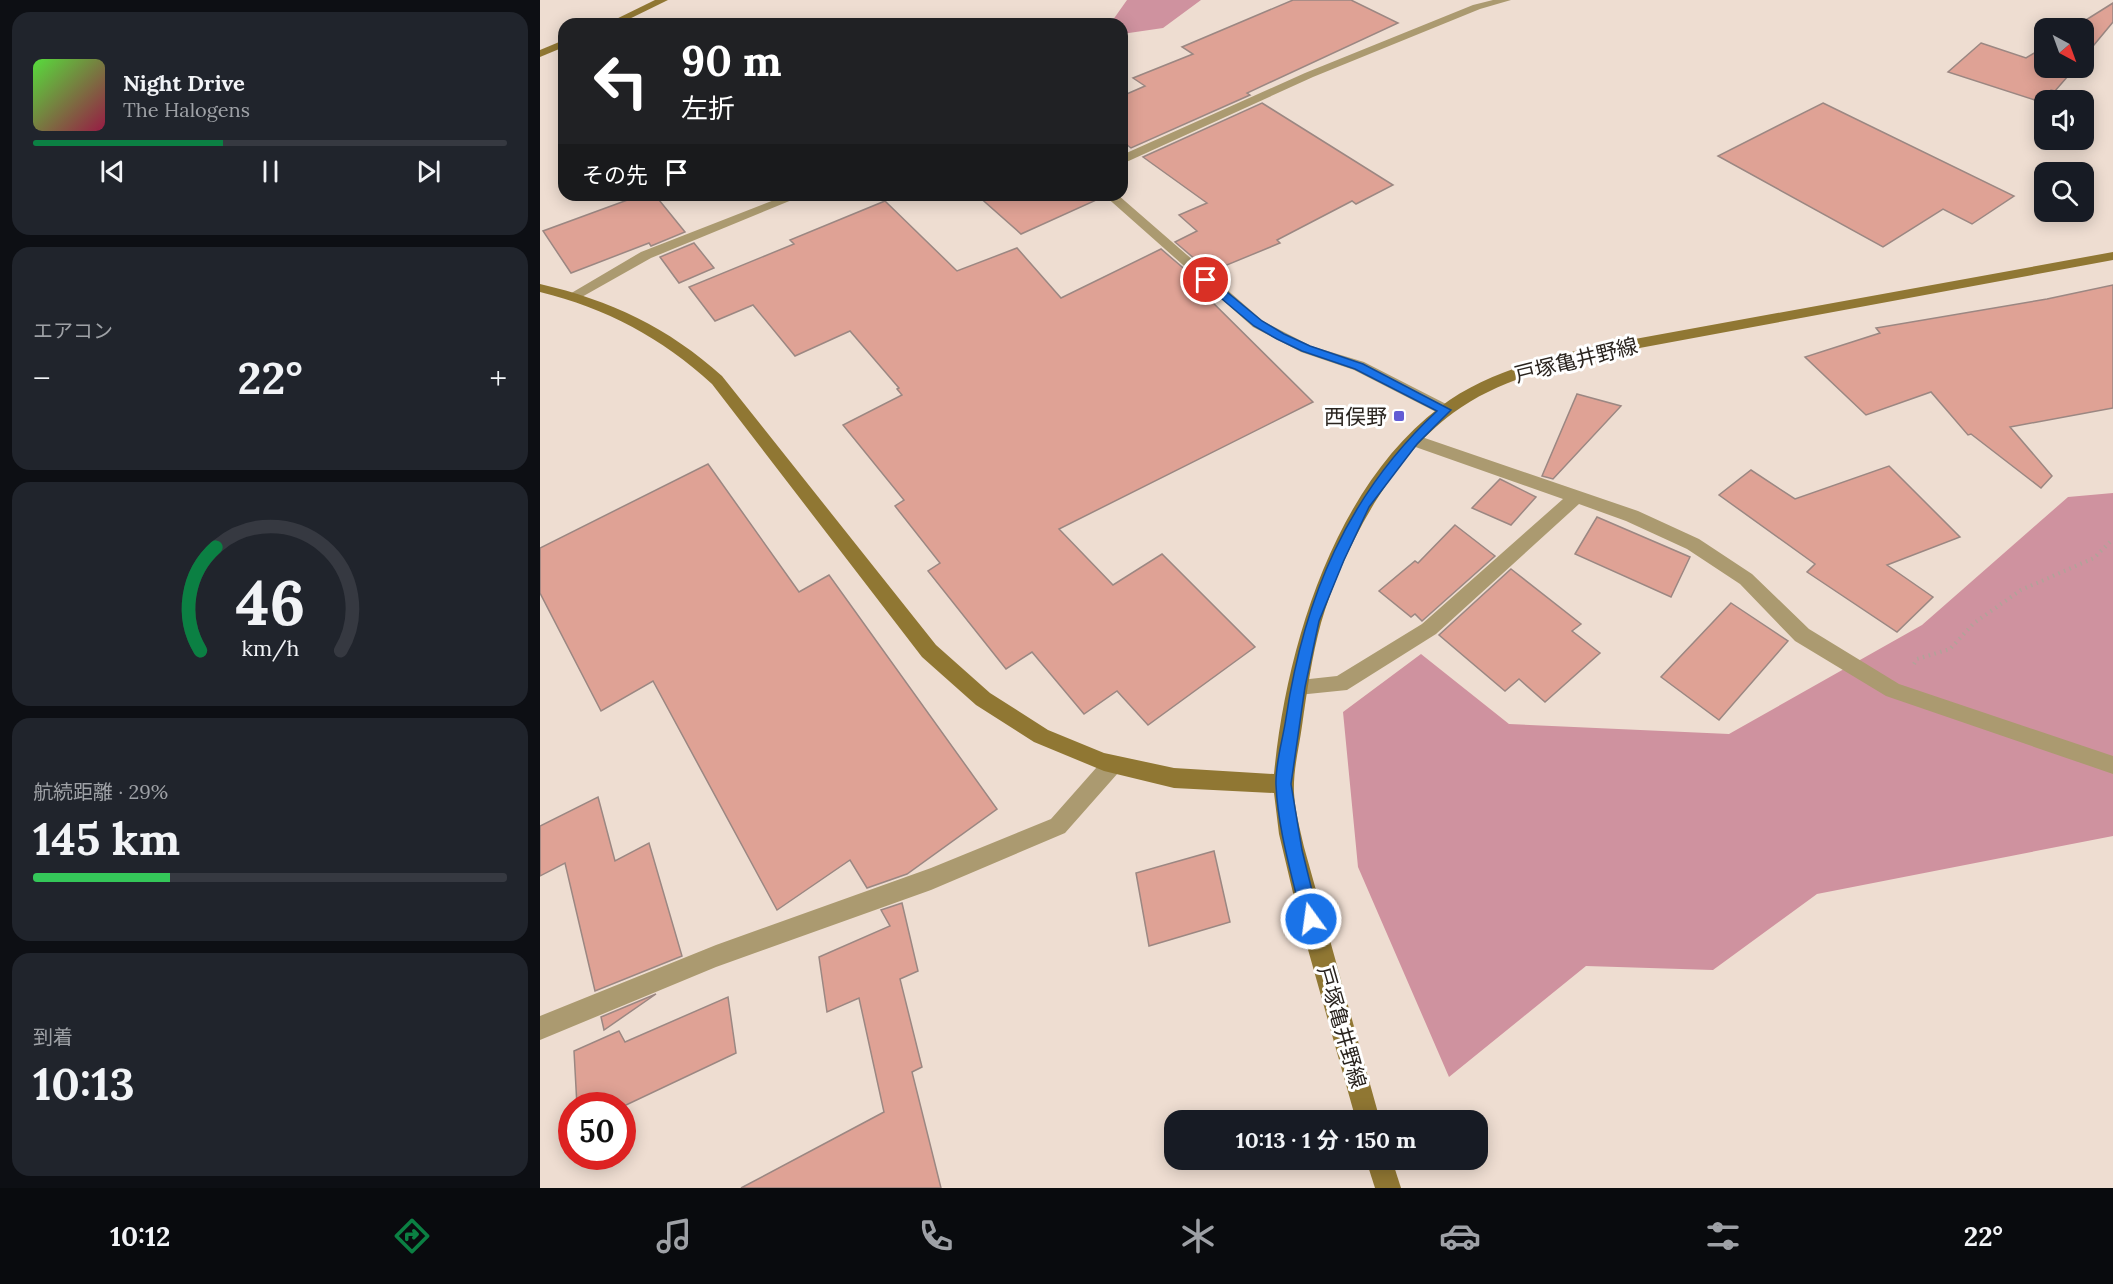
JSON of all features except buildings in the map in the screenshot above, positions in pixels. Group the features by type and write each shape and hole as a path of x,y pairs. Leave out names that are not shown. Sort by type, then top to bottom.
{"main road":[{"path":"624,18 663,0"},
{"path":"540,54 558,46"},
{"name":"戸塚亀井野線","path":"1365,1110 1311,919 1294,850 1284,784 1298,687 1312,621 1337,560 1364,505 1413,440 1445,410 1512,374 1591,352 2113,256"},
{"path":"540,288 575,295 643,323 684,351 711,374 928,651 955,678 999,713 1066,748 1111,766 1176,778 1284,784"},
{"path":"1382,1170 1388,1188"}],"street":[{"path":"1128,157 1309,75 1477,7 1506,0"},
{"path":"575,295 646,255 783,201"},
{"path":"1117,201 1258,324 1306,349 1359,366 1445,410"},
{"path":"1413,440 1632,516 1693,544 1746,579 1802,635 1893,690 2113,765"},
{"path":"1298,687 1340,684 1429,628 1576,496"},
{"path":"540,1028 716,956 931,879 1058,826 1111,766"}],"path":[{"path":"1950,649 1974,623 2021,590 2094,558 2113,539"}],"shaded area":[{"path":"1127,0 1201,0 1163,28 1128,33 1128,18 1114,18"},
{"path":"2113,493 2113,836 1817,894 1713,970 1586,966 1449,1077 1358,867 1343,712 1421,654 1509,724 1729,734 1922,625 2068,497"}],"place":[{"name":"西俣野","path":"1399,416"}],"route":[{"path":"1206,280 1258,324 1306,349 1359,366 1445,410 1413,440 1364,505 1337,560 1312,621 1298,687 1284,784 1294,850 1311,919"}]}
